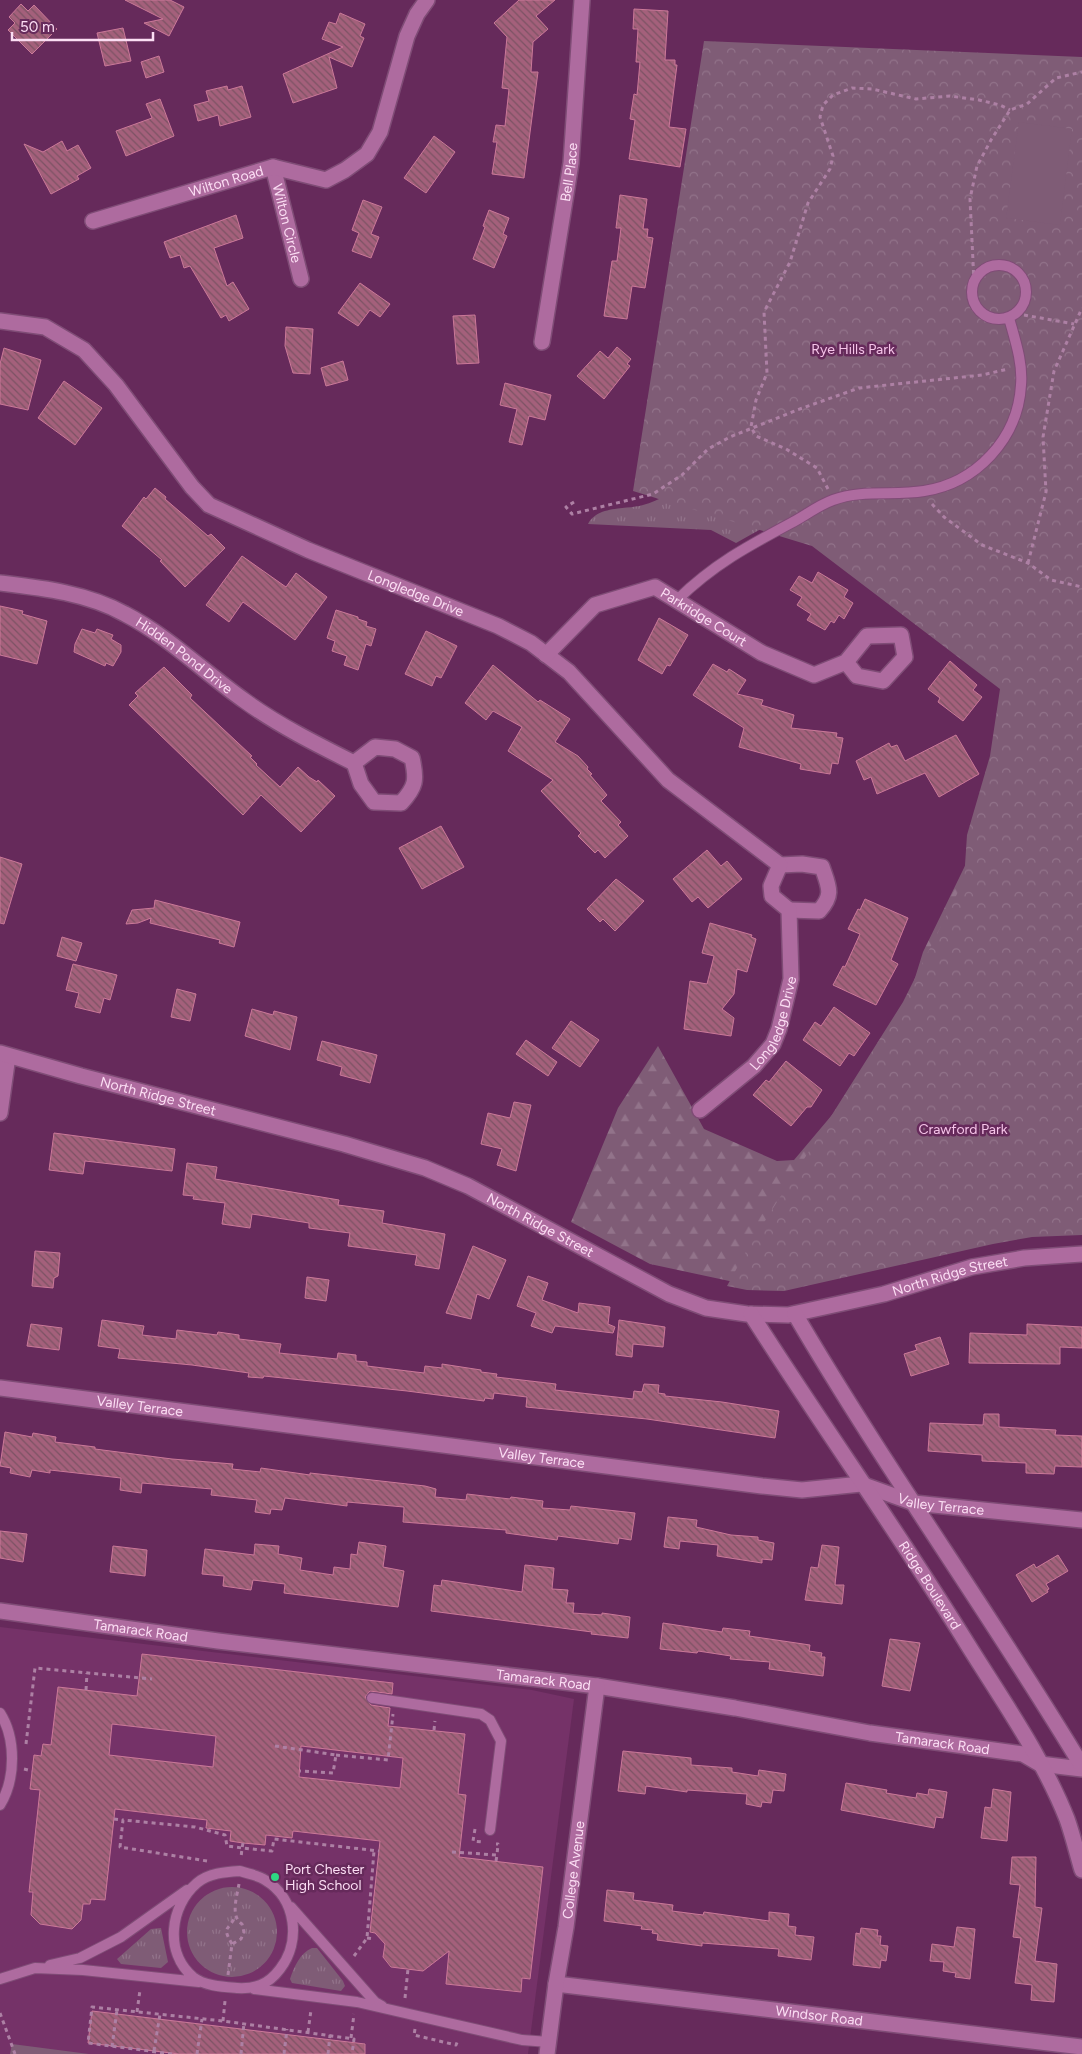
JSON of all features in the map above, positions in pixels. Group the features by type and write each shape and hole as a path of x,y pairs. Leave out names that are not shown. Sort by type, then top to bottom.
{"street":[{"name":"Wilton Road","path":"94,221 274,167 326,180 345,170 367,154 380,132 407,36 416,14 427,0"},
{"name":"Bell Place","path":"542,342 571,163 582,0"},
{"name":"Wilton Circle","path":"274,167 301,279"},
{"name":"Longledge Drive","path":"0,321 45,328 84,350 116,385 192,487 209,506 308,550 498,626 531,643 569,672 668,780 780,865"},
{"name":"Hidden Pond Drive","path":"0,583 49,589 96,601 124,613 144,625 246,702 354,763"},
{"name":"Parkridge Court","path":"546,655 595,605 655,586 762,653 814,675 846,662"},
{"path":"802,864 822,867 830,890 827,902 819,911 789,910 772,896 771,886 780,865 802,864"},
{"name":"Longledge Drive","path":"700,1110 754,1066 773,1044 779,1029 791,979 789,910"},
{"path":"0,1113 4,1054"},
{"name":"North Ridge Street","path":"4,1054 344,1144 425,1168 468,1186 669,1294 706,1308 751,1314 795,1314 884,1294 972,1267 1024,1258 1082,1254"},
{"name":"Ridge Boulevard","path":"751,1314 861,1484 908,1548 1040,1764 1067,1820 1082,1870"},
{"path":"795,1314 876,1448 1038,1693 1082,1768"},
{"name":"Valley Terrace","path":"0,1388 762,1486 802,1490 861,1484 914,1503 1082,1520"},
{"name":"Tamarack Road","path":"0,1611 218,1641 596,1686 735,1708 870,1733 1023,1754 1040,1764 1082,1768"},
{"name":"College Avenue","path":"548,2048 566,1926 596,1686"},
{"name":"Windsor Road","path":"556,1984 1082,2047"}],"lane":[{"path":"993,266 1010,267 1023,279 1026,287 1024,304 1019,311 1009,318 996,319 981,313 973,299 974,282 978,275 993,266"},
{"path":"677,600 701,576 728,558 833,500 877,492 923,492 947,485 967,476 985,463 1008,433 1019,403 1021,385 1020,366 1009,318"},
{"path":"372,1698 481,1714 490,1720 501,1741 490,1830"},
{"path":"0,1713 11,1738 8,1787 0,1805"},
{"path":"0,1979 35,1968 80,1958 121,1937 198,1882 217,1873 240,1871 264,1879 274,1886 375,2002 390,2010"},
{"path":"198,1882 183,1897 175,1916 173,1936 181,1962 194,1977 207,1983"},
{"path":"254,1989 275,1976 288,1959 294,1935 292,1914 287,1903"},
{"path":"35,1968 142,1976 357,2002 522,2040 548,2048"}],"path":[{"path":"974,282 970,199 978,166 1010,110 1027,104 1056,78 1082,72"},
{"path":"833,500 816,468 786,449 756,436 751,428 756,400 767,373 764,312 790,262 808,203 830,169 833,156 820,117 823,106 833,95 852,88 872,89 916,99 950,96 979,100 1000,105 1010,110"},
{"path":"1028,563 1046,492 1044,438 1054,370 1082,308"},
{"path":"1019,311 1026,317 1074,324"},
{"path":"574,502 566,507 572,514 653,494 682,475 708,449 751,428 859,388 982,375 1020,366"},
{"path":"923,492 944,517 982,545 1028,563 1051,580 1082,587"},
{"path":"25,1750 35,1668 152,1679"},
{"path":"86,1690 87,1673"},
{"path":"275,1746 388,1760 394,1710"},
{"path":"300,1771 333,1773 336,1755"},
{"path":"23,1769 24,1759"},
{"path":"10,1766 32,1771"},
{"path":"114,1819 195,1827 225,1834 227,1846 242,1848 272,1851 274,1839 379,1852"},
{"path":"123,1820 120,1847 207,1861"},
{"path":"475,1823 473,1841 498,1844 496,1861"},
{"path":"222,2020 232,1944 226,1936 226,1929 235,1916 244,1843"},
{"path":"354,1956 367,1938 374,1851"},
{"path":"452,1852 496,1855"},
{"path":"232,1944 241,1939 244,1932 242,1924 237,1921 235,1916"},
{"path":"367,1938 374,1938"},
{"path":"405,1998 408,1969"},
{"path":"137,2012 142,1976"},
{"path":"308,2032 312,1996"},
{"path":"172,2054 112,2048 88,2043 92,2007 222,2020 354,2038 352,2054"},
{"path":"112,2048 117,2010"},
{"path":"0,2013 15,2054"},
{"path":"154,2051 160,2014"},
{"path":"197,2054 202,2019"},
{"path":"241,2054 244,2024"},
{"path":"284,2054 287,2029"},
{"path":"328,2054 330,2035"}],"shaded area":[{"name":"Port Chester High School","path":"0,1627 532,1690 574,1699 528,2054 0,2054"}],"green space":[{"name":"Rye Hills Park","path":"704,41 1082,57 1082,1235 1032,1237 993,1244 784,1291 747,1290 727,1286 748,1248 903,1002 964,880 967,835 990,756 1000,689 812,546 633,491"},
{"path":"1019,122 1072,129 1060,225 1006,218"},
{"path":"1082,454 1082,1030 748,1285 650,1264 571,1222 618,1108 658,1046 704,1129 777,1161 794,1160 896,1039 923,952 980,835"},
{"path":"822,495 736,543 711,530 588,524 598,514 605,511 643,505 666,496"},
{"path":"232,1887 249,1891 264,1900 273,1915 277,1932 273,1949 264,1964 249,1973 232,1977 215,1973 200,1964 191,1949 187,1932 191,1915 200,1900 215,1891"},
{"path":"161,1928 168,1962 161,1968 121,1964 117,1959 151,1929"},
{"path":"312,1948 317,1948 343,1981 345,1986 341,1991 292,1983 290,1979 298,1961 304,1953"},
{"path":"12,2044 89,2054 10,2054"}],"building":[{"path":"125,0 170,0 184,7 169,36 144,23 163,19"},
{"path":"519,0 555,0 536,16 548,29 533,42 531,72 538,72 524,178 492,174 497,142 493,142 496,125 505,126 509,89 502,88 507,37 494,23"},
{"path":"21,4 28,11 34,5 57,29 32,54 8,30 15,23 9,17"},
{"path":"634,9 668,11 665,60 675,60 675,65 677,65 669,127 686,129 680,167 629,159 635,120 630,119 634,94 637,95 640,62 636,62 638,29 633,29"},
{"path":"340,13 365,24 360,36 364,38 352,67 329,57 337,88 293,103 283,74 343,47 322,39 329,22 336,24"},
{"path":"123,28 131,61 105,66 97,33"},
{"path":"159,56 164,72 146,78 141,62"},
{"path":"227,86 228,90 242,86 251,117 220,126 218,115 198,121 194,105 209,101 206,91"},
{"path":"160,99 174,136 126,156 116,131 152,118 146,104"},
{"path":"434,136 455,152 426,193 404,178"},
{"path":"62,141 67,151 78,145 91,168 77,176 79,179 51,194 24,144 43,152"},
{"path":"620,195 647,199 643,229 648,229 647,237 653,238 645,288 632,286 627,319 604,316 612,261 617,261 621,228 616,228"},
{"path":"363,200 382,207 371,234 379,237 371,258 352,251 359,233 352,230"},
{"path":"489,210 509,218 503,234 507,236 494,268 473,259"},
{"path":"236,215 243,238 214,248 227,286 233,282 249,309 229,321 226,315 221,318 190,266 184,268 180,255 170,258 164,242"},
{"path":"360,283 390,304 380,317 370,310 358,326 338,313"},
{"path":"475,315 479,363 457,364 453,316"},
{"path":"286,327 313,329 310,374 293,373 285,346"},
{"path":"617,347 631,359 627,364 630,366 604,399 577,376 600,351 608,358"},
{"path":"4,348 41,360 28,410 0,404 0,364"},
{"path":"343,361 348,380 326,386 321,368"},
{"path":"64,381 102,408 75,445 38,418"},
{"path":"505,383 551,395 545,420 529,416 522,445 509,442 517,409 500,405"},
{"path":"155,488 208,536 211,534 225,548 185,587 160,561 162,560 122,526 144,497 146,499"},
{"path":"242,556 286,587 296,573 327,597 295,640 243,602 229,622 206,605"},
{"path":"818,572 848,590 844,597 853,603 844,619 839,615 834,623 831,621 825,630 807,620 811,614 797,605 802,597 790,590 799,576 812,583"},
{"path":"0,606 23,611 22,614 47,621 37,664 0,655"},
{"path":"336,610 358,617 358,619 367,622 366,626 376,629 371,646 366,644 358,670 344,665 347,656 332,651 335,641 327,638"},
{"path":"659,618 688,635 670,666 667,665 662,674 638,660"},
{"path":"82,629 95,633 97,629 113,635 111,639 121,645 121,652 113,666 106,663 105,666 74,652 75,644"},
{"path":"426,631 457,646 441,678 436,676 432,686 405,674"},
{"path":"950,661 977,685 973,690 982,697 963,721 938,702 940,698 928,689"},
{"path":"713,664 727,672 729,669 746,680 737,694 763,700 761,705 794,715 791,728 837,733 836,737 843,738 838,764 832,763 830,774 800,769 801,764 739,747 744,728 693,695"},
{"path":"493,665 538,702 540,700 570,719 555,742 578,756 588,767 587,769 592,774 590,775 607,795 601,801 621,822 618,825 628,836 605,858 598,850 595,853 578,836 581,833 541,791 553,780 508,751 522,727 493,711 486,720 465,703"},
{"path":"164,667 192,695 190,698 252,756 250,757 256,765 280,787 298,767 309,777 317,782 318,780 335,796 301,832 261,795 243,815 129,705 138,696 135,693"},
{"path":"956,735 979,774 939,797 925,773 877,794 871,777 864,780 856,761 889,743 891,747 897,745 905,761"},
{"path":"441,826 464,867 422,889 399,848"},
{"path":"707,850 721,866 727,861 742,879 708,908 698,897 692,902 673,879"},
{"path":"0,857 22,864 4,924 0,923"},
{"path":"616,879 644,901 615,931 603,919 600,922 587,909"},
{"path":"865,899 908,918 891,960 898,964 876,1005 833,985 843,966 845,967 860,934 848,929"},
{"path":"155,900 240,922 234,947 219,943 220,940 150,923 151,918 138,923 126,924 132,910 154,908"},
{"path":"710,923 752,935 751,937 756,939 747,972 737,969 734,994 722,1009 734,1018 731,1036 684,1029 690,981 707,984 714,956 702,953"},
{"path":"62,937 82,943 76,961 57,956"},
{"path":"73,964 117,975 110,1000 104,998 100,1013 75,1007 79,993 66,990"},
{"path":"177,989 196,994 190,1021 171,1017"},
{"path":"834,1007 870,1033 854,1056 849,1053 840,1066 803,1040 815,1022 821,1026"},
{"path":"252,1009 273,1015 274,1011 297,1017 290,1050 245,1036"},
{"path":"571,1021 599,1040 580,1067 552,1048"},
{"path":"526,1040 557,1062 548,1076 516,1054"},
{"path":"322,1041 377,1055 370,1083 340,1075 342,1067 317,1060"},
{"path":"786,1061 822,1090 811,1107 807,1107 791,1126 753,1095 766,1080 769,1082"},
{"path":"514,1102 531,1105 516,1171 497,1165 502,1149 481,1144 488,1113 510,1118"},
{"path":"54,1133 175,1149 172,1171 85,1161 83,1174 49,1170"},
{"path":"187,1163 217,1167 215,1179 339,1200 338,1205 384,1211 382,1223 445,1234 439,1269 415,1265 417,1255 348,1246 350,1233 309,1228 309,1223 252,1214 250,1228 222,1224 225,1203 193,1199 194,1196 183,1195"},
{"path":"473,1246 506,1260 489,1299 477,1294 471,1319 446,1313"},
{"path":"35,1251 60,1253 58,1276 54,1278 53,1288 32,1286"},
{"path":"528,1276 548,1283 542,1300 578,1313 579,1303 610,1307 608,1324 615,1327 613,1333 555,1326 552,1333 531,1326 536,1313 517,1306"},
{"path":"307,1277 329,1280 326,1301 305,1298"},
{"path":"102,1320 144,1326 142,1335 176,1339 177,1330 217,1335 218,1332 239,1335 239,1339 281,1344 279,1353 337,1359 338,1353 356,1355 356,1361 367,1362 367,1366 424,1373 425,1366 442,1368 442,1364 481,1370 481,1372 497,1374 496,1377 556,1384 555,1390 633,1399 634,1391 642,1392 644,1384 659,1385 658,1393 665,1394 665,1396 779,1411 775,1438 647,1419 526,1407 527,1397 494,1393 493,1399 485,1398 484,1401 264,1376 263,1378 248,1377 249,1373 118,1358 120,1349 98,1346"},
{"path":"619,1320 665,1327 663,1347 633,1344 632,1357 616,1355"},
{"path":"31,1324 62,1328 59,1350 27,1346"},
{"path":"1027,1324 1082,1327 1082,1348 1060,1347 1060,1364 969,1363 970,1333 1027,1335"},
{"path":"940,1337 949,1364 911,1376 904,1354 917,1350 915,1345"},
{"path":"984,1414 999,1414 999,1427 1056,1430 1055,1435 1082,1436 1082,1467 1055,1466 1054,1474 1026,1473 1026,1463 982,1461 982,1455 928,1451 930,1423 983,1425"},
{"path":"5,1432 32,1437 33,1433 56,1437 55,1442 95,1447 95,1449 172,1459 233,1464 232,1469 260,1472 261,1468 310,1475 310,1473 425,1486 436,1489 435,1497 466,1500 467,1494 510,1499 511,1497 543,1501 542,1508 570,1510 571,1506 635,1513 631,1540 619,1538 618,1544 558,1536 557,1540 506,1533 506,1530 403,1522 404,1507 347,1502 347,1506 285,1498 282,1510 271,1509 270,1514 255,1512 257,1500 211,1495 212,1489 142,1483 141,1493 120,1490 121,1478 50,1470 50,1473 32,1470 30,1477 10,1473 11,1468 0,1466"},
{"path":"668,1517 697,1520 696,1527 731,1535 758,1537 758,1540 774,1543 772,1560 762,1559 762,1563 717,1556 718,1545 680,1541 679,1549 664,1547"},
{"path":"0,1531 27,1534 23,1562 0,1558"},
{"path":"359,1542 386,1546 383,1567 404,1571 398,1607 284,1593 285,1584 253,1580 251,1590 223,1586 224,1576 202,1574 205,1549 254,1555 255,1544 279,1546 278,1554 302,1558 300,1570 333,1575 334,1567 350,1569 351,1554 357,1555"},
{"path":"822,1545 839,1547 835,1585 844,1585 842,1604 805,1600 811,1567 818,1568"},
{"path":"113,1546 147,1550 145,1576 110,1572"},
{"path":"1058,1555 1068,1571 1046,1584 1049,1589 1047,1590 1048,1592 1032,1602 1016,1575 1034,1564 1036,1568"},
{"path":"525,1565 554,1568 552,1589 568,1590 566,1603 574,1603 573,1613 602,1615 602,1613 630,1617 628,1638 431,1611 434,1585 441,1586 442,1580 522,1592"},
{"path":"663,1623 722,1632 723,1628 750,1631 749,1636 810,1645 809,1651 822,1653 821,1657 825,1657 823,1676 769,1669 770,1662 730,1659 731,1656 698,1651 697,1653 660,1649"},
{"path":"890,1639 920,1643 910,1691 882,1686"},
{"path":"142,1654 393,1683 392,1694 370,1691 365,1697 371,1705 390,1708 388,1726 465,1734 458,1794 466,1795 459,1857 543,1867 530,1979 522,1978 521,1992 446,1984 449,1951 423,1971 391,1967 383,1957 385,1944 375,1933 370,1932 380,1841 293,1831 292,1838 266,1835 265,1845 243,1843 230,1841 231,1831 206,1828 207,1820 115,1809 105,1900 91,1899 90,1904 83,1904 81,1920 72,1929 40,1924 31,1915 33,1892 29,1892 40,1790 30,1789 34,1755 41,1756 43,1744 51,1745 58,1687 137,1696","holes":["112,1724 216,1736 213,1767 109,1755","301,1746 403,1758 400,1788 299,1777"]},
{"path":"623,1751 691,1758 691,1765 732,1768 732,1772 758,1776 759,1770 786,1774 784,1791 773,1790 771,1803 762,1802 761,1807 746,1804 747,1794 687,1790 687,1792 646,1786 645,1794 618,1791"},
{"path":"846,1783 887,1790 886,1793 916,1798 917,1793 928,1795 929,1789 947,1792 943,1818 936,1817 934,1828 841,1810"},
{"path":"993,1789 1011,1792 1007,1841 981,1838 985,1807 991,1808"},
{"path":"1012,1857 1036,1857 1035,1907 1042,1908 1035,1961 1057,1964 1054,2002 1031,2000 1032,1985 1015,1983 1021,1938 1013,1937 1020,1885 1010,1884"},
{"path":"607,1890 634,1893 633,1900 673,1905 672,1911 703,1915 704,1912 769,1921 769,1912 789,1914 788,1926 796,1927 795,1935 814,1937 811,1960 778,1956 779,1949 702,1943 702,1946 657,1940 658,1934 652,1933 653,1930 641,1929 642,1926 604,1921"},
{"path":"957,1927 975,1929 970,1979 955,1977 956,1973 943,1971 944,1962 930,1961 932,1944 954,1947"},
{"path":"861,1928 878,1930 877,1936 881,1936 880,1945 888,1946 886,1961 881,1960 880,1968 853,1965 856,1933 860,1934"},
{"path":"92,2011 365,2044 365,2054 179,2054 88,2043"}],"place":[{"name":"Port Chester High School","path":"275,1877"}],"park label":[{"name":"Crawford Park","path":"963,1129"}]}
